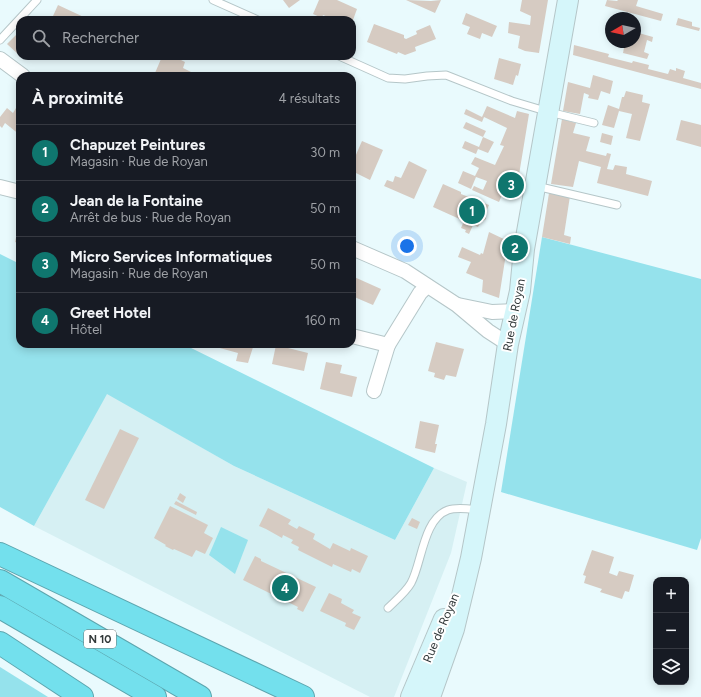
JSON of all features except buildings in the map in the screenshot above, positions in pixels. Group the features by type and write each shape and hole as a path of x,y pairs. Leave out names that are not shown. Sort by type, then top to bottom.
{"highway":[{"path":"0,554 303,697"},
{"name":"N 10","path":"0,581 200,697"},
{"name":"N 10","path":"0,607 154,697"},
{"path":"0,643 82,697"}],"main road":[{"name":"Rue de Royan","path":"430,697 454,628 471,558 496,424 514,311 520,290 524,249 568,0"},
{"name":"Rue de Royan","path":"411,697 471,558"}],"street":[{"path":"0,59 18,72"},
{"path":"0,187 16,191"},
{"path":"356,250 405,271 458,305 488,331 508,344"},
{"path":"374,391 388,345 420,293 427,286"},
{"path":"458,305 492,312 514,311"},
{"path":"356,337 388,345"}],"lane":[{"path":"22,16 37,0"},
{"path":"213,0 249,16"},
{"path":"0,40 16,23"},
{"path":"348,60 388,78 405,79 446,75 512,101 594,123"},
{"path":"536,186 617,205"},
{"path":"388,608 410,585 415,574 427,534 434,520 448,510 458,508 480,510"}],"shaded area":[{"path":"542,237 701,279 701,538 697,550 501,492"},
{"path":"0,254 16,262 16,348 191,348 434,468 395,540 234,466 107,394 34,526 0,507"},
{"path":"107,393 234,466 395,540 434,468 467,482 451,553 394,697 370,697 34,526"},
{"path":"221,527 248,540 235,574 209,555"},
{"path":"0,667 48,697 0,697"}],"place":[{"name":"Micro Services Informatiques","path":"511,185"},
{"name":"Chapuzet Peintures","path":"472,211"},
{"name":"Jean de la Fontaine","path":"515,248"},
{"name":"Greet Hotel","path":"285,588"}]}
